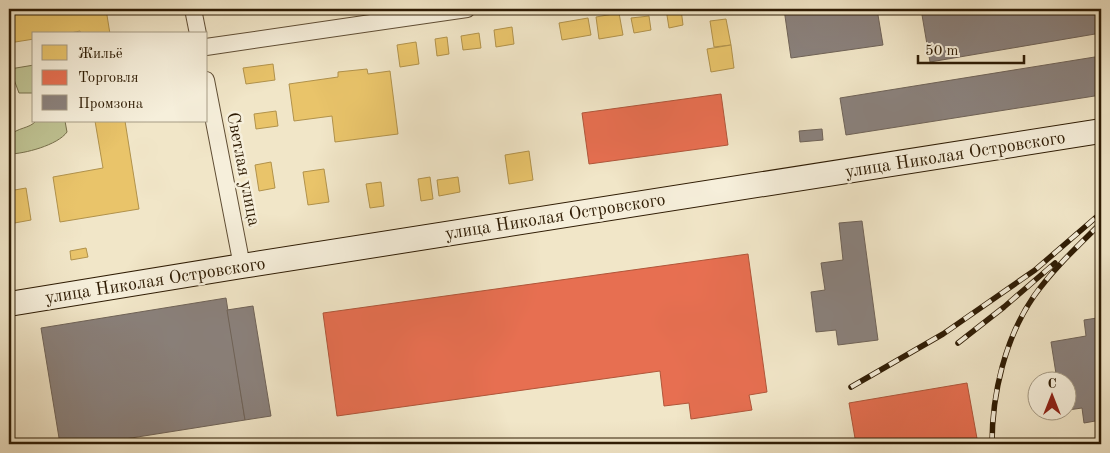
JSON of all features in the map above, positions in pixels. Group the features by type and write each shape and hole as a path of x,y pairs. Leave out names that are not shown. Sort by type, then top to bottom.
{"street":[{"path":"193,9 198,32"},
{"path":"208,47 468,9"},
{"name":"Светлая улица","path":"208,90 242,266"},
{"name":"улица Николая Островского","path":"9,304 1101,131"}],"green space":[{"path":"32,65 32,93 19,93 10,69"},
{"path":"34,122 65,122 67,132 63,137 49,145 9,154 9,136"}],"building: Жильё":[{"path":"36,9 106,9 110,32 32,32 32,39 9,43 9,13"},
{"path":"666,9 681,9 683,25 669,28"},
{"path":"619,13 623,35 599,39 596,17"},
{"path":"649,16 651,30 634,33 631,18"},
{"path":"588,18 591,35 562,40 559,23"},
{"path":"726,19 731,45 714,47 710,21"},
{"path":"512,27 514,44 496,47 494,30"},
{"path":"479,33 481,48 463,50 461,36"},
{"path":"447,37 449,54 437,56 435,39"},
{"path":"416,42 419,64 400,67 397,45"},
{"path":"731,45 734,68 711,72 707,49"},
{"path":"273,64 275,80 246,84 243,68"},
{"path":"367,69 368,74 390,71 398,134 335,142 332,116 294,121 289,84 338,77 338,72"},
{"path":"276,111 278,126 256,129 254,114"},
{"path":"95,122 125,122 139,209 60,222 53,177 103,168"},
{"path":"529,151 533,180 509,184 505,155"},
{"path":"271,162 275,188 259,191 255,165"},
{"path":"324,169 329,202 308,205 303,172"},
{"path":"430,177 433,199 421,201 418,179"},
{"path":"458,177 460,192 439,196 437,180"},
{"path":"381,182 384,206 370,208 366,184"},
{"path":"26,188 31,220 9,224 9,191"},
{"path":"86,248 88,257 71,260 70,251"}],"building: Торговля":[{"path":"721,94 728,145 589,164 582,113"},
{"path":"748,254 767,392 749,395 752,410 691,419 689,403 664,406 660,371 337,416 323,313"},
{"path":"967,383 978,444 856,444 849,403"}],"building: Промзона":[{"path":"784,9 877,9 883,45 791,58"},
{"path":"921,9 1101,9 1101,33 930,62"},
{"path":"1101,56 1101,95 846,135 840,98"},
{"path":"822,129 823,140 800,142 799,131"},
{"path":"862,221 878,340 838,345 836,330 816,332 811,292 825,290 821,263 843,260 839,223"},
{"path":"226,298 245,420 93,444 60,444 41,328"},
{"path":"253,306 271,416 245,420 227,310"},
{"path":"1097,318 1101,348 1101,420 1084,423 1082,408 1078,409 1078,370 1055,370 1051,342 1086,336 1084,320"}],"railway":[{"path":"851,387 943,334 1035,270 1101,213"},
{"path":"992,444 994,406 998,386 1002,367 1015,330 1034,296 1049,276 1101,223"},
{"path":"958,343 1055,263"}]}
